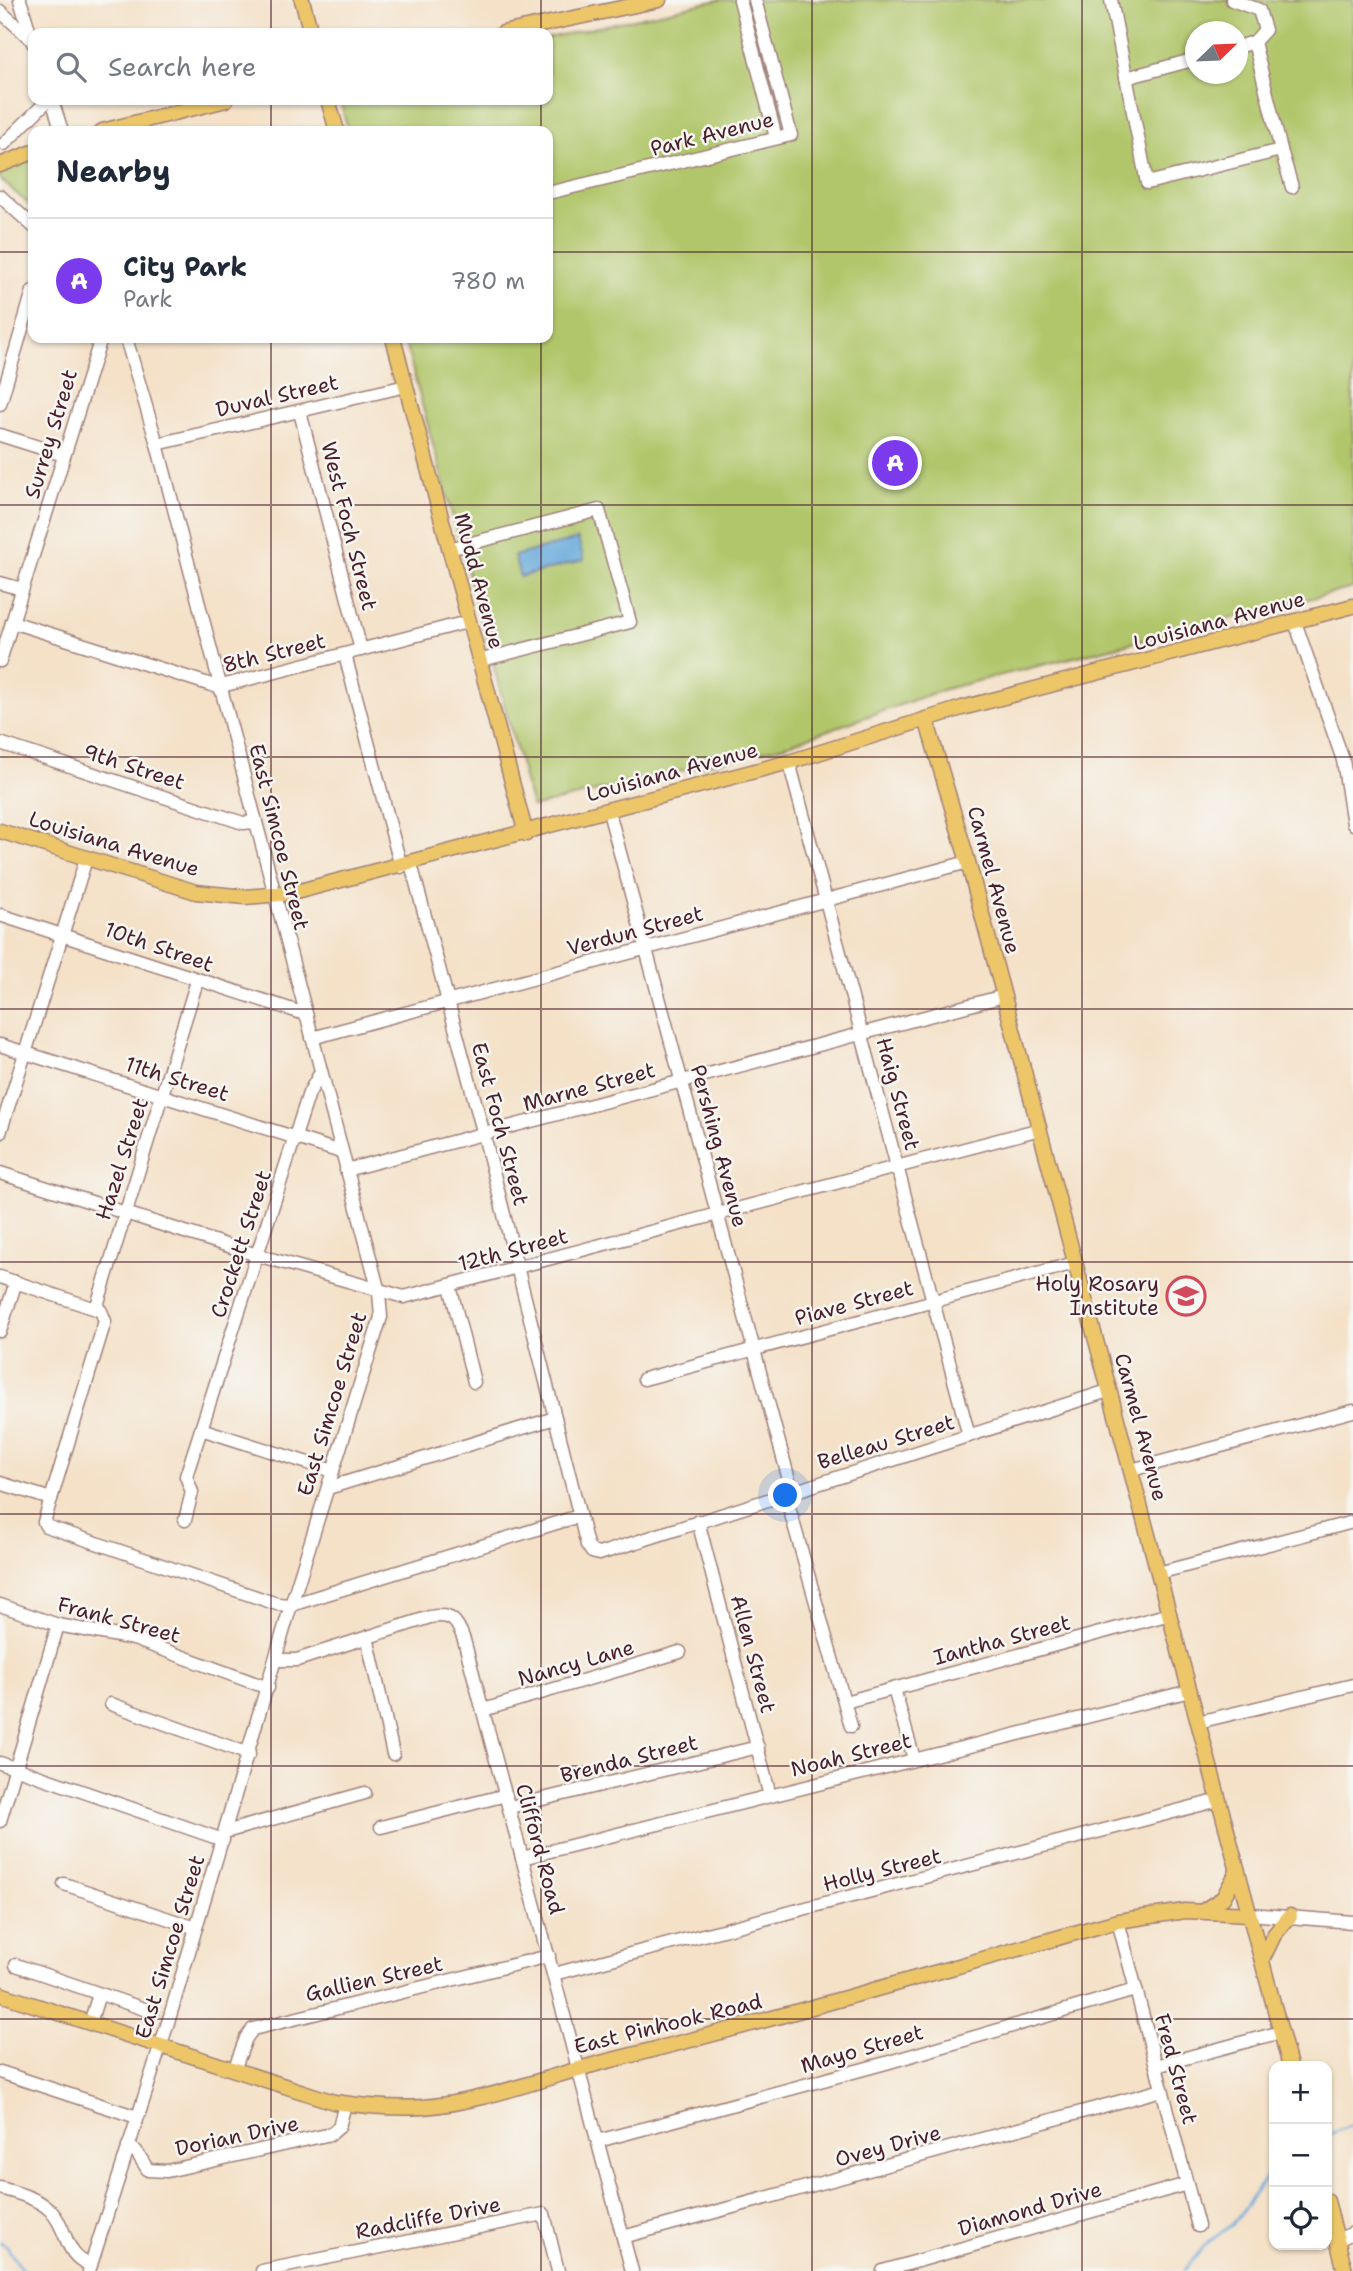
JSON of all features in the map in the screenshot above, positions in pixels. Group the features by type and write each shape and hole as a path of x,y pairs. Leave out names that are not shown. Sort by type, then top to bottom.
{"main road":[{"path":"302,0 310,28"},
{"path":"523,28 613,5 659,0"},
{"path":"122,126 206,105"},
{"path":"329,105 336,126"},
{"path":"0,165 28,154"},
{"name":"Mudd Avenue","path":"394,343 526,834"},
{"name":"Louisiana Avenue","path":"0,831 196,892 232,897 274,896 406,866 608,812 789,762 926,719 1353,606"},
{"name":"Carmel Avenue","path":"926,719 968,862 1289,2061"},
{"path":"1203,1911 1223,1898 1237,1872"},
{"name":"East Pinhook Road","path":"0,1994 294,2091 345,2104 402,2108 452,2103 772,2019 1118,1921 1167,1912 1249,1913"},
{"path":"1262,1960 1274,1935 1290,1916"},
{"path":"1332,2220 1345,2271"}],"street":[{"path":"20,0 29,28"},
{"path":"740,0 776,138"},
{"name":"Park Avenue","path":"553,192 791,135 755,0"},
{"path":"1111,0 1147,183 1281,150"},
{"path":"1232,0 1259,9 1265,30 1254,42 1248,44"},
{"path":"0,11 28,37"},
{"path":"1254,42 1292,187"},
{"path":"1126,78 1185,62"},
{"path":"4,144 45,105"},
{"path":"52,105 60,126"},
{"path":"0,196 28,221"},
{"path":"0,404 28,308"},
{"name":"Surrey Street","path":"0,661 99,343"},
{"name":"East Simcoe Street","path":"90,2268 381,1317 379,1292 157,444 127,343"},
{"name":"Duval Street","path":"157,444 406,386"},
{"name":"West Foch Street","path":"300,412 361,650"},
{"path":"0,435 64,455"},
{"path":"449,549 599,510 630,622 478,661"},
{"path":"0,583 22,589"},
{"name":"8th Street","path":"12,622 208,686 220,687 467,622"},
{"path":"1295,622 1343,760 1353,824"},
{"path":"345,655 406,866"},
{"name":"9th Street","path":"0,743 243,823 256,822"},
{"name":"Haig Street","path":"789,762 969,1436"},
{"name":"Pershing Avenue","path":"608,812 754,1350 851,1726"},
{"path":"0,1133 86,859"},
{"name":"Verdun Street","path":"312,1038 968,862"},
{"name":"East Foch Street","path":"406,866 484,1135 579,1516 587,1545 595,1554"},
{"name":"10th Street","path":"0,915 305,1014"},
{"name":"Hazel Street","path":"96,1309 197,981"},
{"name":"Marne Street","path":"346,1170 1004,996"},
{"name":"11th Street","path":"0,1045 341,1152"},
{"name":"Crockett Street","path":"185,1520 192,1492 186,1476 309,1093 321,1072"},
{"name":"12th Street","path":"0,1173 257,1255 404,1297 1040,1129"},
{"name":"Piave Street","path":"644,1379 1075,1263"},
{"path":"0,1277 96,1309 104,1316 103,1328 44,1521 46,1526 277,1604 292,1605 579,1516"},
{"path":"0,1331 16,1282"},
{"path":"450,1286 474,1382"},
{"name":"Belleau Street","path":"595,1554 1108,1391"},
{"path":"1131,1470 1353,1411"},
{"path":"328,1488 555,1418"},
{"path":"201,1429 333,1471"},
{"path":"0,1483 51,1499"},
{"name":"Allen Street","path":"698,1521 771,1796"},
{"path":"1158,1573 1353,1522"},
{"name":"Frank Street","path":"0,1605 58,1625 134,1639 268,1688"},
{"name":"Iantha Street","path":"845,1702 1170,1614"},
{"name":"Clifford Road","path":"276,1660 297,1660 430,1617 453,1618 464,1640 632,2271"},
{"path":"0,1821 58,1625"},
{"path":"367,1637 393,1754"},
{"name":"Nancy Lane","path":"483,1710 680,1652"},
{"path":"1198,1722 1353,1685"},
{"path":"894,1689 914,1759"},
{"name":"Noah Street","path":"522,1858 1190,1691"},
{"path":"111,1704 249,1754"},
{"name":"Brenda Street","path":"381,1827 758,1747"},
{"path":"0,1763 224,1836 365,1793"},
{"name":"Holly Street","path":"554,1974 1219,1800"},
{"path":"64,1884 196,1928"},
{"name":"East Pinhook Road","path":"1249,1913 1353,1922"},
{"name":"Fred Street","path":"1118,1921 1198,2226"},
{"name":"Gallien Street","path":"234,2070 246,2038 253,2029 549,1956"},
{"path":"16,1965 153,2012"},
{"name":"Mayo Street","path":"598,2141 886,2063 1135,1990"},
{"path":"90,2023 99,1994"},
{"path":"1156,2066 1281,2032"},
{"path":"0,2072 137,2117"},
{"name":"Ovey Drive","path":"623,2237 1162,2090"},
{"name":"Dorian Drive","path":"128,2146 136,2151 151,2171 179,2169 331,2134 339,2127 345,2104"},
{"name":"Diamond Drive","path":"883,2271 1187,2184"},
{"path":"0,2188 39,2202 51,2211 61,2225 72,2253 90,2268"},
{"name":"Radcliffe Drive","path":"262,2271 544,2214 558,2271"},
{"path":"1337,2240 1353,2233"}],"green space":[{"path":"718,0 1353,0 1353,588 945,689 780,747 532,807 405,343 553,343 553,126 347,126 341,105 553,105 553,37"},
{"path":"28,160 28,204 0,179 0,172"}],"water":[{"path":"578,539 584,560 520,577 514,556"}],"waterway":[{"path":"1332,2133 1353,2125"},
{"path":"1184,2271 1207,2243 1232,2225 1269,2174"},
{"path":"0,2243 7,2247 23,2271"}],"place":[{"name":"City Park","path":"895,463"},
{"name":"Holy Rosary Institute","path":"1186,1296"}]}
